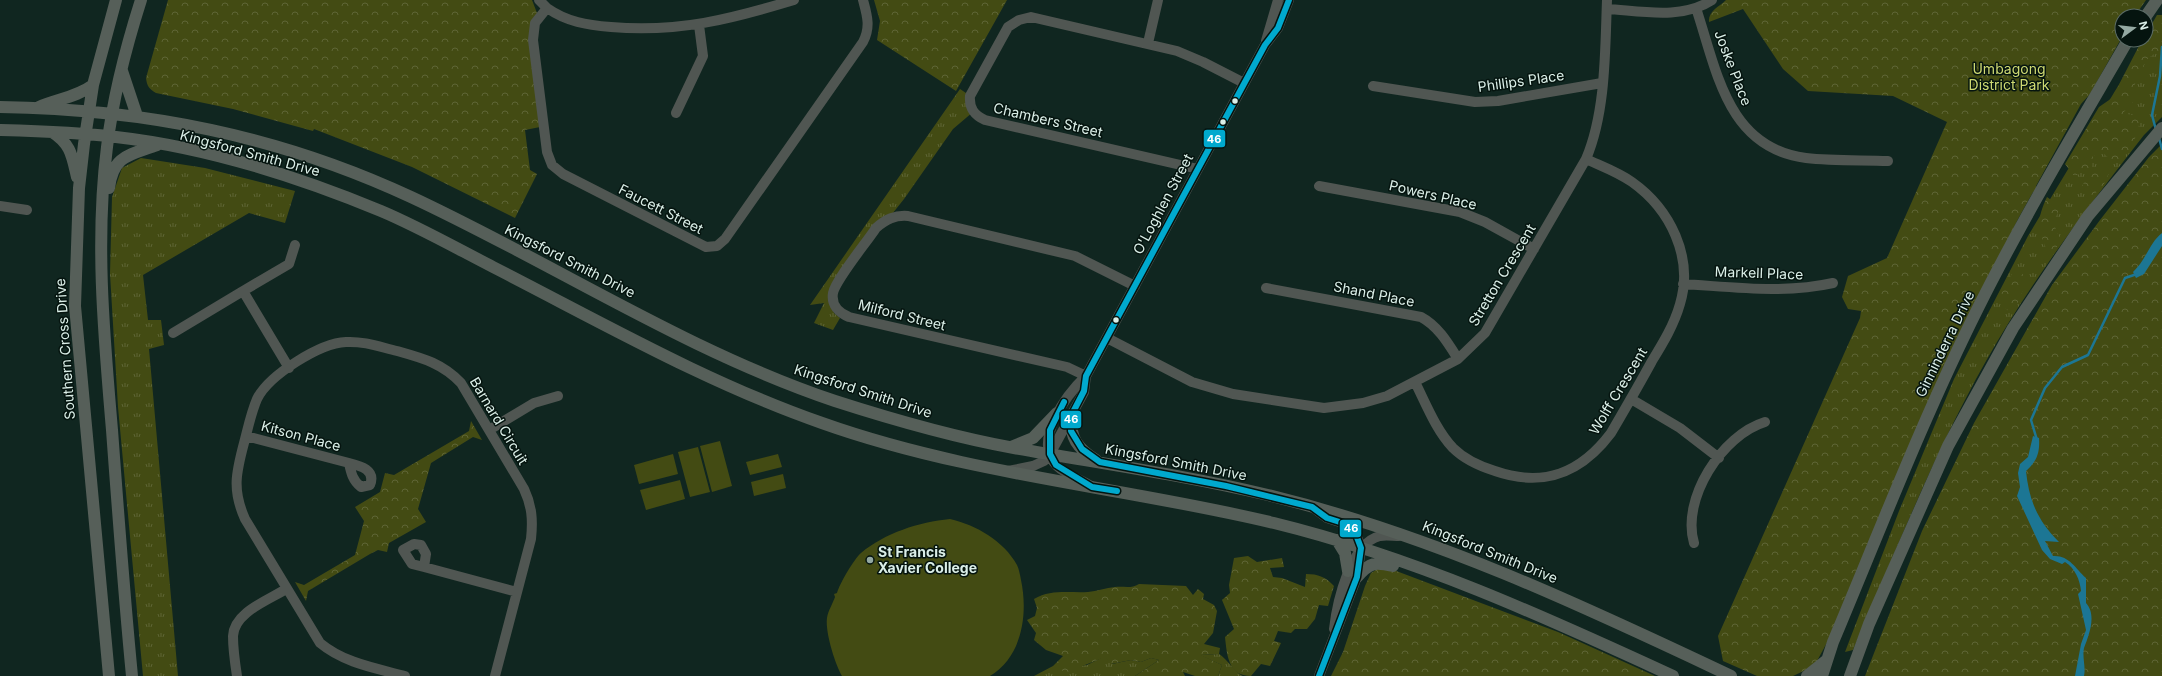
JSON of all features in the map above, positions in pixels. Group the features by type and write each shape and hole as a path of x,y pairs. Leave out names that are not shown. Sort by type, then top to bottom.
{"main road":[{"name":"Southern Cross Drive","path":"109,676 75,306 79,188 88,111 93,85 116,0"},
{"path":"132,676 105,348 102,206 112,113 122,69 142,0"},
{"name":"Ginninderra Drive","path":"1822,676 1827,660 1921,430 1978,308 2049,176 2123,48"},
{"path":"122,69 137,116"},
{"path":"38,108 54,100 77,95 93,85"},
{"name":"Kingsford Smith Drive","path":"0,107 88,111 137,116 243,137 304,155 373,181 453,218 678,334 770,376 832,400 940,432 1010,447 1100,462 1226,486 1312,507 1407,535 1508,574 1731,676"},
{"path":"1850,676 1869,624 1948,446 2013,328 2088,216 2144,147 2162,128"},
{"name":"Kingsford Smith Drive","path":"0,130 109,136 216,156 285,175 385,213 658,352 760,400 823,424 934,457 1222,511 1337,540 1436,573 1494,595 1673,676"},
{"path":"51,132 61,138 68,147 79,188"},
{"path":"102,247 110,182 115,168 123,157 158,144"},
{"path":"1010,447 1022,444 1033,438 1057,413"},
{"path":"1071,416 1070,430 1075,443 1085,453 1100,462"},
{"path":"1337,540 1345,553 1352,574 1377,562 1436,573"},
{"path":"1856,676 1869,624"},
{"path":"1807,676 1827,660"}],"street":[{"path":"539,0 547,8 567,20 597,26 649,28 699,25 748,14 794,0"},
{"name":"Faucett Street","path":"547,8 535,24 533,40 547,152 552,165 562,174 706,247 717,246 725,239 863,42 868,30 863,0"},
{"path":"1148,43 1158,0"},
{"name":"O'Loghlen Street","path":"1265,45 1278,0"},
{"name":"O'Loghlen Street","path":"1050,454 1050,430 1057,413 1076,385 1086,376 1265,45 1278,28 1289,0"},
{"path":"1607,4 1673,12 1696,8 1712,0"},
{"name":"Stretton Crescent","path":"1107,338 1177,375 1208,388 1299,405 1324,408 1363,403 1387,396 1458,359 1485,333 1586,159 1595,137 1602,83 1607,4"},
{"name":"Joske Place","path":"1696,8 1728,100 1741,123 1764,145 1805,158 1888,161"},
{"name":"Chambers Street","path":"1198,169 985,120 978,117 970,107 970,96 972,90 1004,33 1013,23 1019,20 1037,18 1148,43 1190,56 1244,84"},
{"path":"676,113 703,56 699,25"},
{"name":"Phillips Place","path":"1373,86 1475,102 1498,101 1602,83"},
{"name":"Wolff Crescent","path":"1415,382 1442,434 1452,447 1476,465 1517,478 1533,479 1553,476 1584,462 1603,444 1631,399 1672,326 1680,303 1683,284 1679,245 1667,218 1659,207 1651,197 1631,181 1586,159"},
{"name":"Powers Place","path":"1319,186 1460,212 1491,225 1534,249"},
{"path":"0,206 27,210"},
{"name":"Milford Street","path":"1086,376 1067,367 849,317 843,314 834,304 834,291 876,228 882,222 899,216 924,220 1075,256 1135,286"},
{"path":"173,333 289,264 295,245"},
{"name":"Markell Place","path":"1683,284 1789,290 1810,288 1833,283"},
{"name":"Shand Place","path":"1266,288 1421,317 1439,331 1458,359"},
{"path":"243,291 289,368"},
{"name":"Barnard Circuit","path":"405,676 352,662 331,652 320,643 311,632 239,505 235,483 246,436 258,398 266,386 289,368 324,347 346,342 361,342 424,358 451,372 461,383 524,488 530,502 533,517 531,539 495,676"},
{"name":"O'Loghlen Street","path":"1008,472 1033,466 1044,461 1050,454 1084,392 1086,376"},
{"path":"489,430 534,403 558,396"},
{"path":"1631,399 1680,428 1719,458"},
{"path":"1694,543 1691,532 1693,507 1707,475 1719,458 1745,431 1765,422"},
{"name":"Kitson Place","path":"246,436 349,463"},
{"path":"1050,454 1056,465 1092,487"},
{"path":"1312,507 1327,518 1346,524 1355,532 1361,548"},
{"path":"1320,673 1333,637 1343,617 1352,574 1361,548 1379,536 1407,535"},
{"path":"424,568 517,592"},
{"path":"237,676 233,636 237,622 246,613 286,589"}],"green space":[{"path":"168,0 532,0 537,13 540,127 525,130 530,170 537,174 515,218 412,167 314,129 313,131 233,109 154,92 150,89 146,78"},
{"path":"874,0 1007,0 956,91 877,40 880,21"},
{"name":"Umbagong District Park","path":"1726,0 2146,0 2140,8 2114,8 2114,48 2116,48 2090,94 2081,104 2036,186 2036,191 2033,192 2018,219 1934,393 1830,637 1817,661 1810,668 1793,676 1757,676 1723,661 1718,636 1860,318 1861,311 1848,309 1842,297 1848,276 1887,258 1947,122 1893,96 1808,91 1783,69 1743,9 1709,22 1710,15"},
{"path":"2157,15 2162,15 2162,48 2146,60 2135,84 2133,102 2123,113 2141,117 2135,138 2129,151 2119,159 2112,161 2102,152 2093,156 2092,167 2109,172 2102,188 2088,197 2080,189 2089,175 2084,170 2075,177 2065,164 2099,107 2112,98 2138,48 2154,48 2154,20"},
{"path":"2162,19 2162,117 2144,135 2060,245 2003,331 1967,396 1932,467 1853,650 1845,652 1899,511 1954,379 2028,236 2115,91 2143,48 2154,48 2154,31"},
{"path":"960,89 966,93 972,90 973,112 953,129 904,199 838,282 831,300 834,313 840,318 833,330 814,323 824,303 810,305"},
{"path":"2162,144 2162,676 1865,676 1922,531 1974,423 2052,285 2149,157"},
{"path":"141,158 205,168 295,191 285,223 249,213 143,275 148,320 161,320 164,345 149,349 178,676 143,676 118,407 110,274 112,197 122,168"},
{"path":"2047,197 2061,207 2053,222 2060,239 2056,249 2047,250 2041,236 2040,217"},
{"path":"2014,270 2028,277 2013,315 2001,304 2000,296"},
{"path":"471,421 482,440 473,437 431,463 418,509 426,522 389,543 387,552 378,550 308,591 306,601 295,582 304,585 355,555 364,521 355,507 380,492 385,473 394,475 469,431"},
{"path":"720,441 732,486 712,492 700,446"},
{"path":"698,447 710,492 690,497 678,452"},
{"path":"673,454 678,474 639,484 634,465"},
{"path":"778,454 782,467 750,475 746,462"},
{"path":"783,474 786,488 754,496 751,482"},
{"path":"680,480 685,499 646,510 640,490"},
{"path":"950,519 970,525 997,541 1011,556 1018,567 1023,593 1023,620 1016,646 1010,657 990,676 842,676 831,648 827,618 835,597 834,594 837,593 855,560 870,546 892,534 926,523"},
{"path":"1248,556 1257,562 1282,558 1284,567 1270,568 1273,577 1282,578 1305,587 1306,574 1314,575 1325,578 1334,586 1328,606 1319,605 1315,619 1307,629 1295,629 1291,633 1278,631 1274,641 1281,643 1270,666 1261,664 1251,676 1243,675 1238,672 1230,663 1225,637 1234,629 1222,600 1230,593 1229,585 1234,558"},
{"path":"1379,568 1391,569 1558,632 1655,676 1331,676 1343,652 1365,586 1371,573"},
{"path":"1139,584 1186,586 1193,595 1198,589 1204,594 1203,599 1214,605 1217,611 1213,633 1204,644 1220,648 1219,654 1201,655 1222,665 1218,676 1195,676 1183,672 1185,676 1135,676 1159,660 1151,658 1141,662 1131,660 1111,664 1105,657 1080,667 1075,673 1053,669 1053,666 1063,656 1046,650 1034,640 1036,633 1027,620 1035,616 1037,608 1034,599 1047,594 1060,592 1088,592"},
{"path":"1219,654 1243,676 1218,676 1222,665 1200,655"},
{"path":"1105,656 1112,664 1131,660 1141,662 1151,658 1159,660 1135,676 1034,676 1053,666 1053,669 1087,665"}],"water":[{"path":"2162,233 2162,246 2144,274 2136,278 2133,272 2154,241"},
{"path":"2033,436 2039,438 2039,448 2033,464 2026,471 2029,492 2040,518 2059,542 2045,541 2053,556 2059,556 2068,560 2086,578 2086,603 2092,619 2090,631 2084,648 2084,676 2075,676 2081,644 2086,630 2078,594 2081,591 2078,579 2069,565 2065,562 2062,564 2050,559 2042,550 2017,496 2020,487 2018,473 2020,464 2028,457"}],"waterway":[{"path":"2156,130 2152,115 2160,76 2162,47"},
{"path":"2159,138 2162,149"},
{"path":"2037,440 2031,420 2045,388 2062,367 2088,355 2125,278 2137,274"}],"transit line":[{"name":"46","path":"1289,0 1278,28 1265,45 1086,376 1084,391 1071,416 1071,431 1082,449 1100,462 1226,486 1312,507 1327,518 1346,524 1355,532 1361,548 1357,577 1319,676"},
{"name":"46","path":"1064,402 1050,430 1050,454 1056,465 1092,487 1117,491"}],"place":[{"name":"St Francis Xavier College","path":"870,560"}]}
